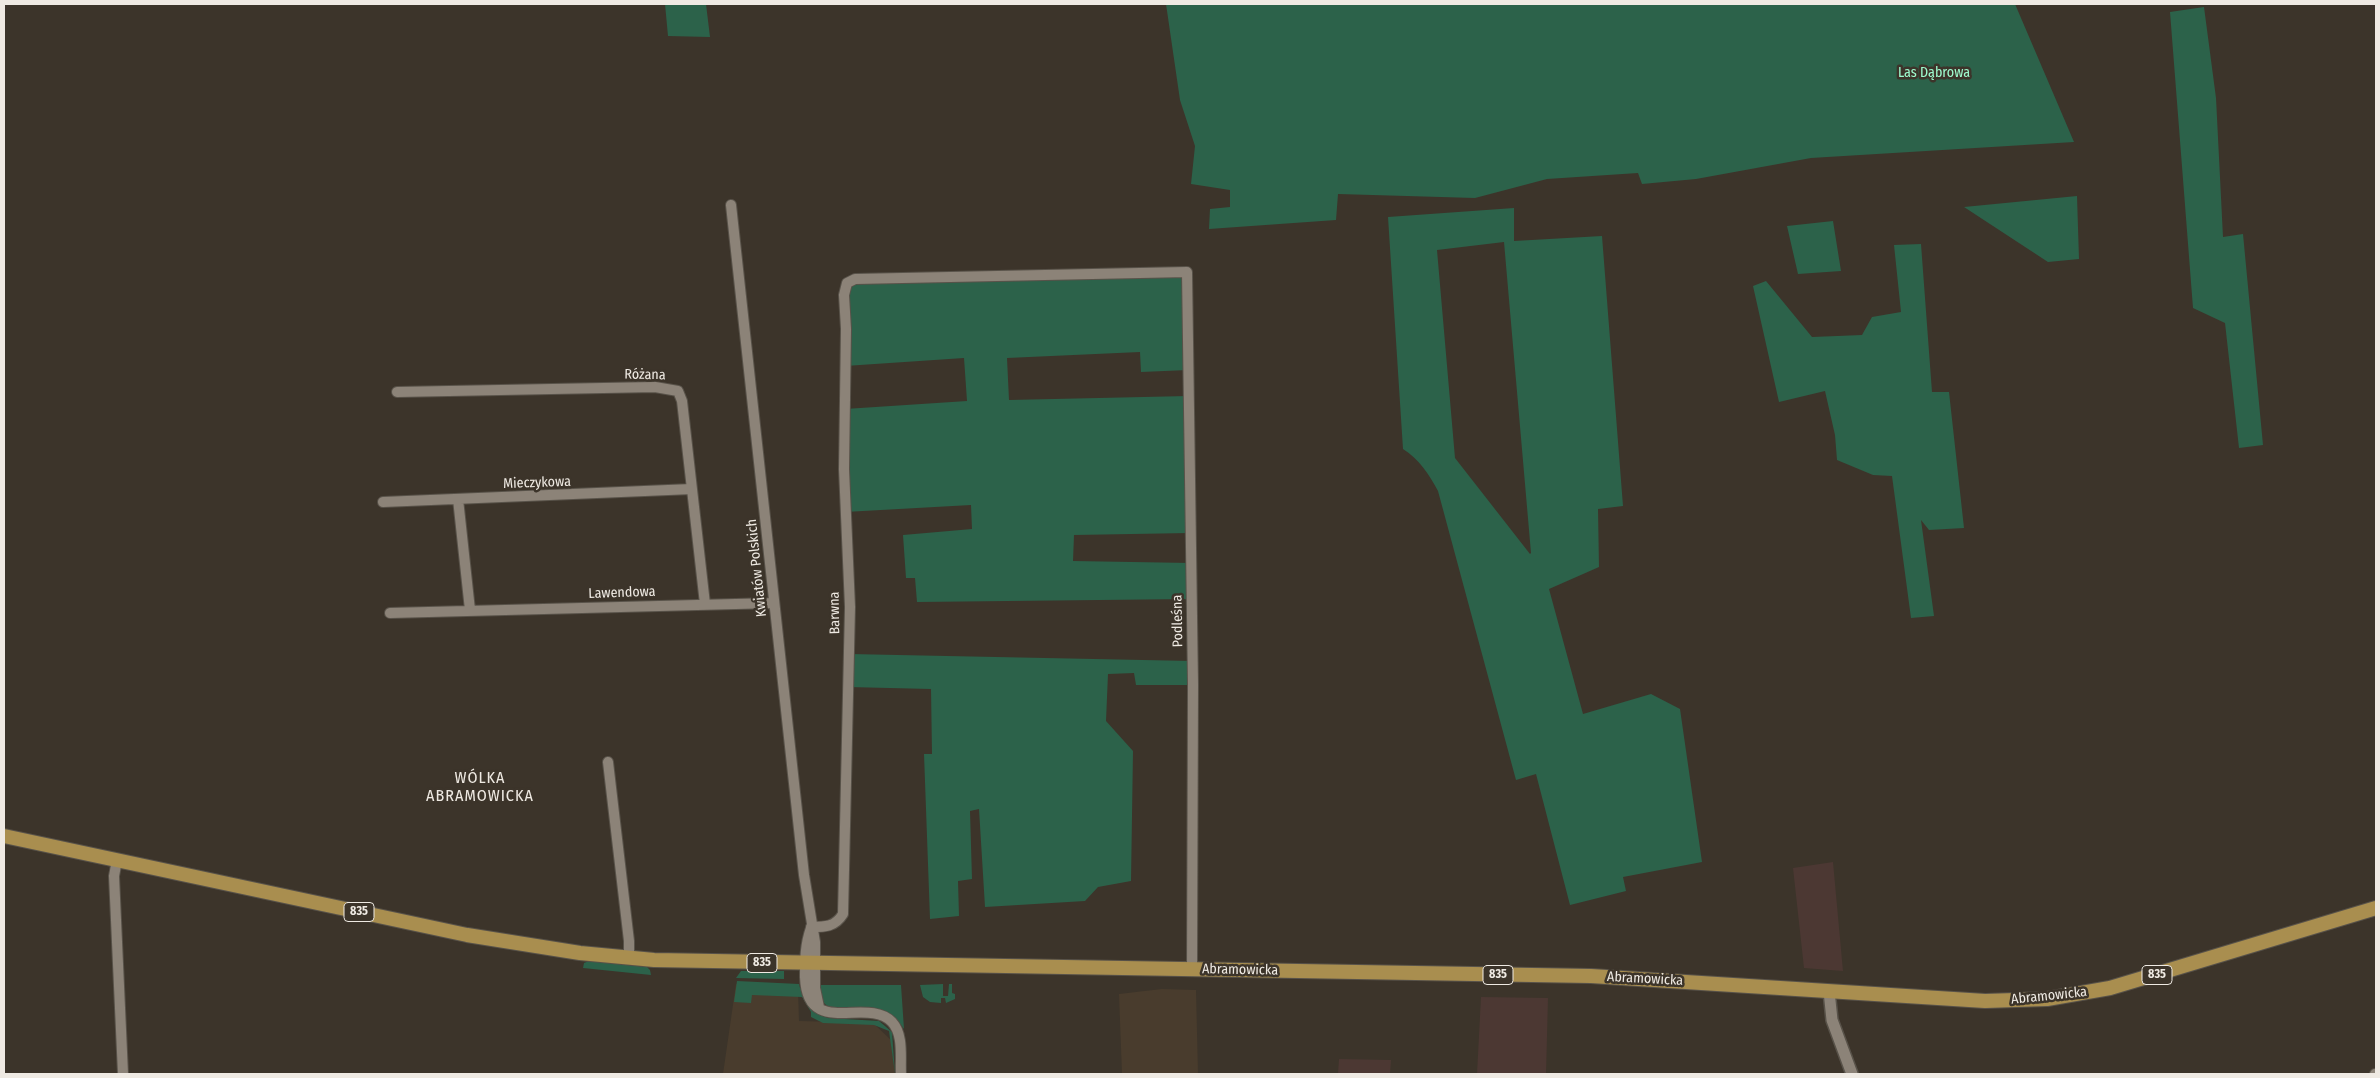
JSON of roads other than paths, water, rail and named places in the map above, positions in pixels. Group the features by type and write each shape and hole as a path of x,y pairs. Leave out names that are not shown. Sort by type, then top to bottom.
{"main road":[{"name":"835","path":"4,836 467,935 548,949 629,958 696,962 810,964"},
{"name":"Abramowicka","path":"810,964 1599,977 1985,1001 2035,1000 2079,995 2144,979 2376,908"}],"street":[{"name":"Kwiatów Polskich","path":"731,205 774,603 811,927 815,942 810,964 815,994 819,1007 830,1013 878,1015 889,1020 899,1037 901,1074"},
{"name":"Podleśna","path":"855,279 1187,272 1193,684 1192,970"},
{"name":"Barwna","path":"811,927 831,926 839,922 843,914 850,607 844,469 846,329 844,295 846,283 855,279"},
{"name":"Różana","path":"396,392 655,387 678,391 682,402 705,604"},
{"name":"Mieczykowa","path":"383,502 692,489"},
{"path":"458,499 470,610"},
{"name":"Lawendowa","path":"390,613 774,603"},
{"path":"608,762 629,941 629,958"},
{"path":"117,860 114,876 123,1074"},
{"path":"1829,991 1832,1020 1852,1074"}],"district":[{"name":"WÓLKA ABRAMOWICKA","path":"480,788"}],"park label":[{"name":"Las Dąbrowa","path":"1934,73"}]}
